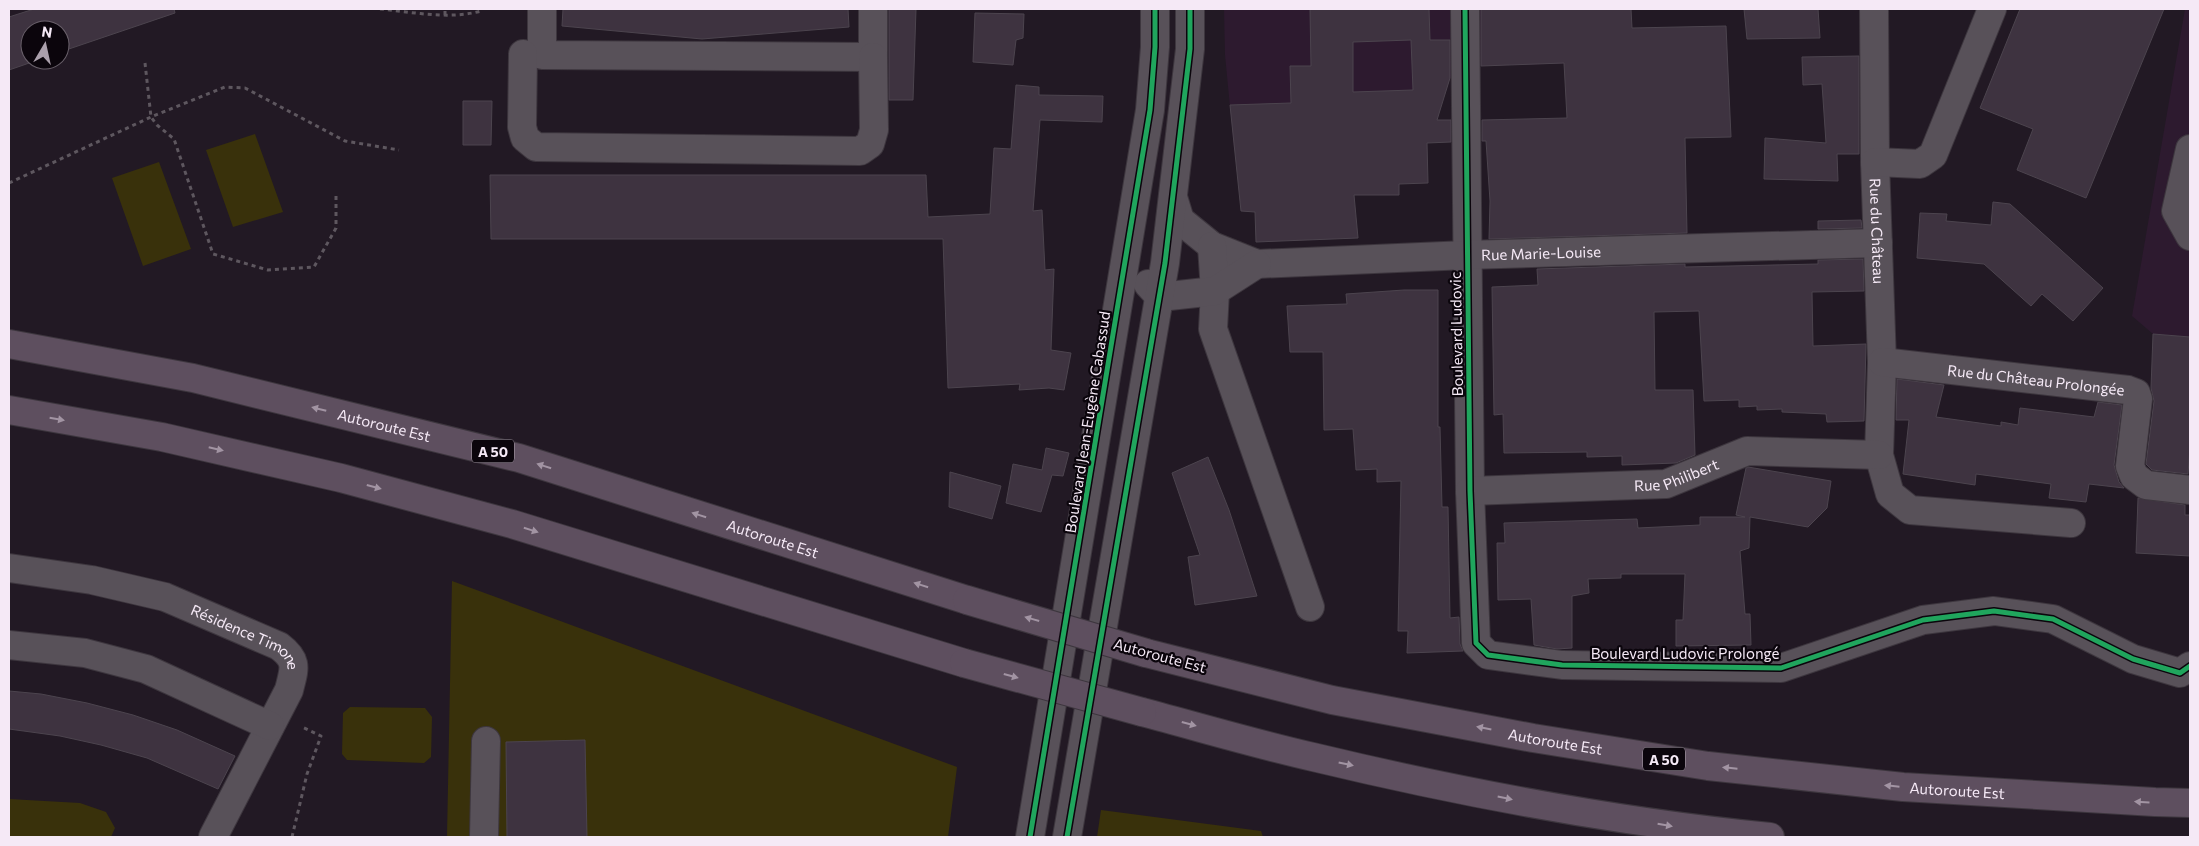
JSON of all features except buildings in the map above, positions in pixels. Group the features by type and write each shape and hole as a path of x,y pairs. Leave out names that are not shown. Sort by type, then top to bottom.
{"highway":[{"name":"Autoroute Est","path":"9,344 193,378 519,458 967,600 1146,653 1332,700 1533,738 1708,766 1903,787 2190,803"},
{"path":"9,410 162,437 342,478 512,524 964,663 1313,757 1519,801 1688,829 1770,837"}],"street":[{"path":"542,9 542,55 873,57"},
{"path":"523,54 522,127 525,138 536,147 860,151 870,144 874,130 874,9"},
{"name":"Boulevard Jean-Eugène Cabassud","path":"1030,837 1150,110 1155,47 1155,9"},
{"path":"1067,837 1152,333 1160,297 1190,49 1190,9"},
{"name":"Boulevard Ludovic","path":"1465,9 1470,491 1476,643 1488,655"},
{"name":"Rue du Château","path":"1874,9 1875,162 1882,362 1879,455 1890,494 1910,510 2071,523"},
{"path":"1875,162 1920,164 1933,155 1992,9"},
{"path":"2190,149 2176,211 2190,236"},
{"path":"1136,193 1139,273 1160,297"},
{"name":"Rue Marie-Louise","path":"1173,197 1180,220 1212,246 1257,264 1467,255 1878,243"},
{"path":"1212,246 1215,291 1213,329 1310,607"},
{"path":"1160,297 1215,291 1257,264"},
{"name":"Rue du Château Prolongée","path":"1882,362 2128,390 2136,393 2138,399 2130,466 2134,476 2146,485 2190,490"},
{"name":"Rue Philibert","path":"1470,491 1666,484 1747,451 1879,455"},
{"name":"Résidence Timone","path":"9,568 92,580 165,597 279,646 289,654 295,666 282,725 213,837"},
{"name":"Boulevard Ludovic Prolongé","path":"1488,655 1562,665 1781,668 1923,620 1994,611 2053,619 2133,659 2180,673 2190,666"},
{"path":"9,645 85,652 146,669 282,725"},
{"path":"484,837 486,740"}],"path":[{"path":"380,9 445,15 466,15 481,11"},
{"path":"445,15 446,9"},
{"path":"145,63 151,117 157,125 174,139 213,254 268,270 314,267 336,228 336,194"},
{"path":"9,183 151,117 225,87 245,88 345,141 399,150"},
{"path":"282,725 321,736 307,774 292,837"}],"shaded area":[{"path":"1224,9 1631,9 1632,61 1454,67 1443,100 1354,146 1234,149 1225,55"},
{"path":"2185,9 2190,9 2190,337 2153,334 2132,316"},
{"path":"255,134 283,212 233,227 206,150"},
{"path":"159,162 191,249 143,266 112,178"},
{"path":"452,581 957,767 948,837 447,837"},
{"path":"350,707 425,708 432,717 431,757 424,763 347,760 342,754 343,713"},
{"path":"9,799 80,803 106,812 115,828 111,837 9,837"},
{"path":"1101,810 1261,831 1263,837 1097,837"}],"cycle path":[{"path":"1030,837 1150,110 1155,47 1155,9"},
{"path":"1067,837 1165,263 1190,49 1190,9"},
{"path":"1465,9 1470,491 1476,643 1488,655 1562,665 1781,668 1923,620 1994,611 2053,619 2133,659 2180,673 2190,666"}]}
